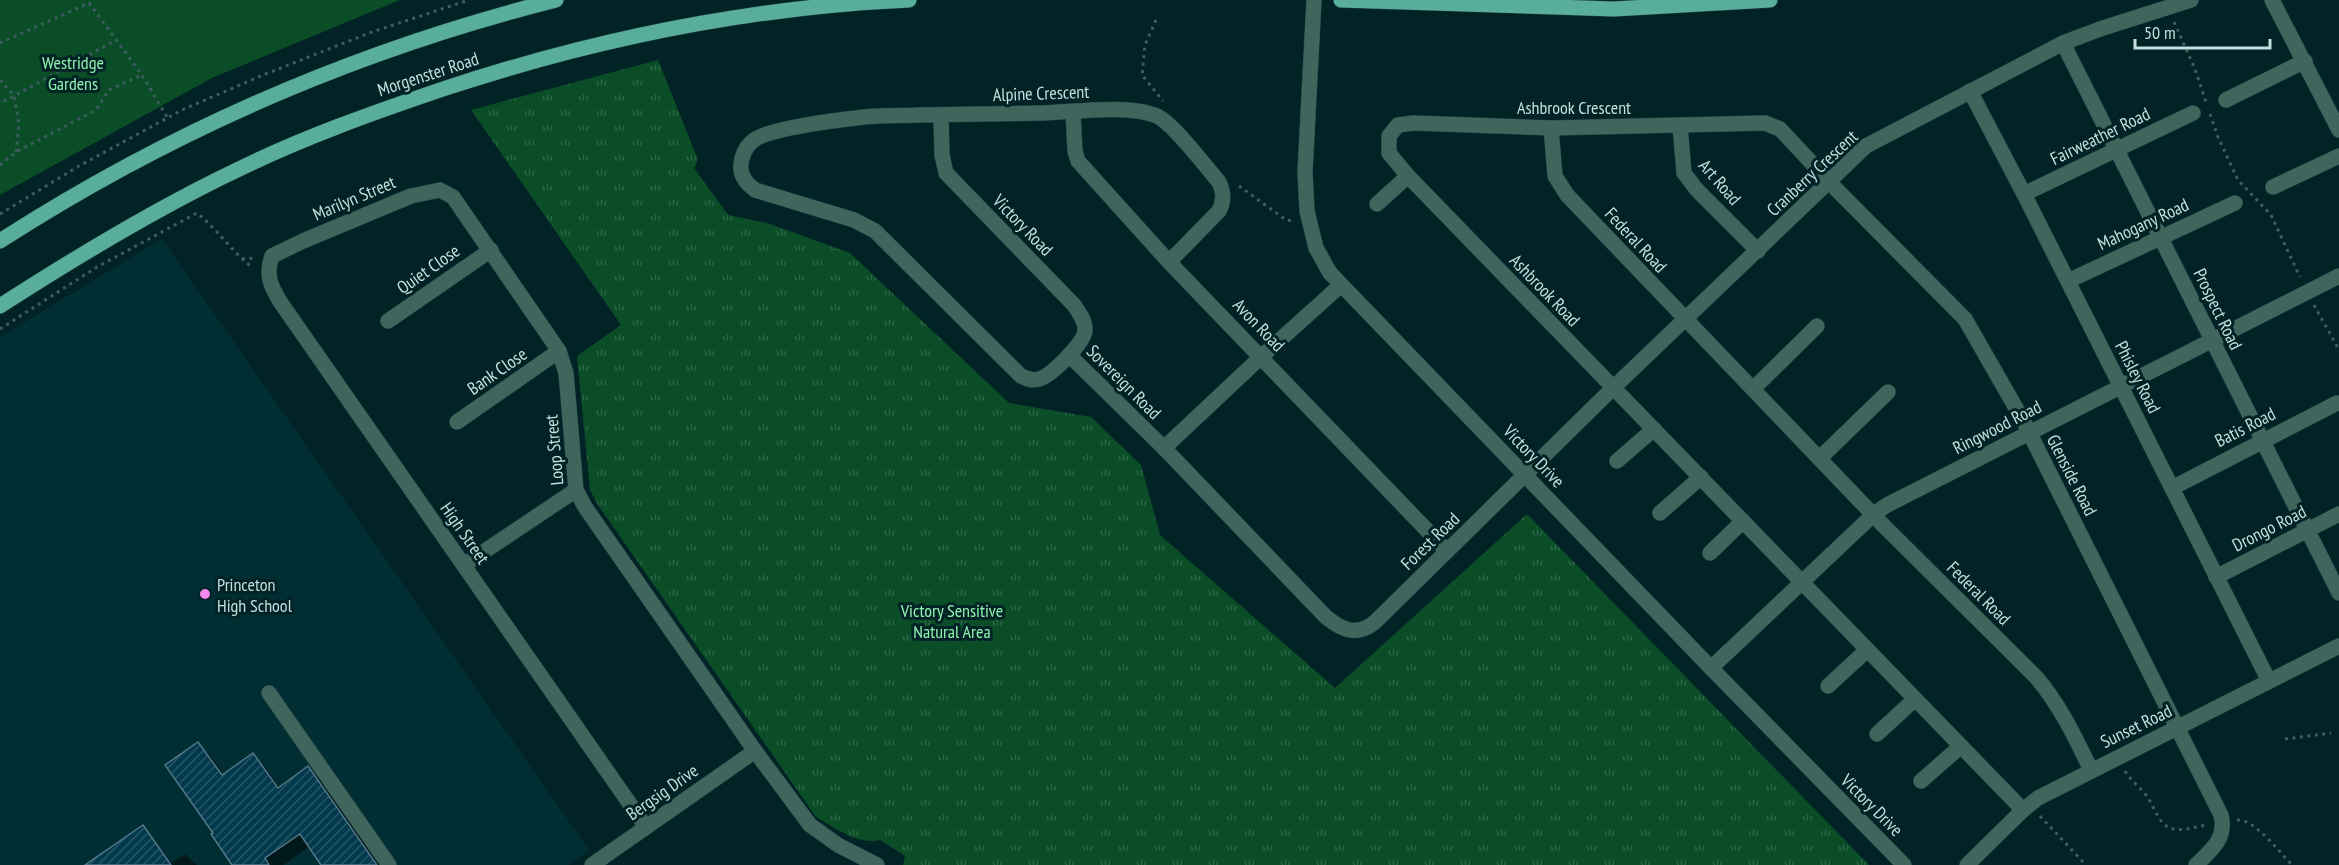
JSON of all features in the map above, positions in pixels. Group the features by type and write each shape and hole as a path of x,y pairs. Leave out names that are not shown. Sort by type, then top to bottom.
{"main road":[{"name":"Morgenster Road","path":"0,241 82,190 135,161 197,129 276,93 394,47 556,0"},
{"name":"Morgenster Road","path":"0,306 62,267 208,184 362,116 423,95 535,60 634,36 774,12 909,0"},
{"path":"1341,0 1614,9 1770,0"}],"street":[{"name":"Victory Drive","path":"1314,0 1305,172 1307,211 1316,248 1330,273 1904,865"},
{"name":"Cranberry Crescent","path":"1526,475 1613,388 1866,146 2063,43 2191,0"},
{"path":"2272,0 2339,130"},
{"name":"Prospect Road","path":"2063,43 2339,592"},
{"path":"2226,100 2305,61"},
{"name":"Phisley Road","path":"1970,91 2269,681"},
{"name":"Alpine Crescent","path":"744,154 755,138 858,117 1109,110 1155,116 1167,124 1219,182"},
{"name":"Avon Road","path":"1073,112 1075,151 1078,160 1169,262 1262,356 1447,551"},
{"name":"Fairweather Road","path":"2024,194 2193,113"},
{"name":"Victory Road","path":"941,115 942,155 946,173 1074,305 1083,319 1083,336 1069,355"},
{"name":"Ashbrook Crescent","path":"1408,177 1389,153 1389,136 1398,125 1413,123 1551,128 1766,123 1780,129 1829,181"},
{"name":"Art Road","path":"1680,126 1684,173 1697,190 1758,251"},
{"name":"Federal Road","path":"1551,128 1552,161 1560,186 1685,320 2052,695 2091,770"},
{"name":"Sovereign Road","path":"744,154 741,172 744,180 755,190 854,220 875,231 1021,376 1033,380 1045,377 1069,355 1164,448 1326,617 1340,628 1352,632 1359,631"},
{"path":"2273,187 2339,156"},
{"path":"1377,204 1408,177"},
{"name":"Ashbrook Road","path":"1408,177 2023,810"},
{"name":"Glenside Road","path":"1829,181 1965,319 2029,432 2218,808 2223,821 2222,834 2217,844 2196,865"},
{"path":"1169,262 1219,212 1223,201 1223,191 1219,182"},
{"name":"Marilyn Street","path":"266,257 411,196 440,190 453,197"},
{"name":"Loop Street","path":"453,197 559,351 566,373 576,490 585,507 755,751 810,825 869,863"},
{"name":"Mahogany Road","path":"2068,282 2235,202"},
{"name":"Quiet Close","path":"388,321 491,250"},
{"name":"High Street","path":"266,257 269,280 281,303 646,827"},
{"name":"Ringwood Road","path":"1711,668 1874,514 1887,505 2339,276"},
{"path":"1164,448 1341,285"},
{"path":"1753,389 1817,326"},
{"name":"Bank Close","path":"457,422 559,351"},
{"path":"1820,458 1888,392"},
{"name":"Batis Road","path":"2172,488 2337,402"},
{"path":"1617,461 1654,429"},
{"name":"Forest Road","path":"1359,631 1375,622 1526,475"},
{"path":"1660,513 1701,477"},
{"path":"464,565 576,490"},
{"name":"Drongo Road","path":"2216,577 2339,514"},
{"path":"1710,553 1743,521"},
{"name":"Sunset Road","path":"1967,865 2038,798 2339,646"},
{"path":"1828,686 1867,650"},
{"path":"269,693 388,865"},
{"path":"1877,734 1915,699"},
{"path":"1921,781 1960,746"},
{"name":"Bergsig Drive","path":"592,865 755,751"}],"path":[{"path":"0,42 88,2 142,75 167,117"},
{"path":"2172,14 2176,29 2195,69 2218,137 2238,180 2271,215 2303,284"},
{"path":"1156,20 1145,45 1142,75 1164,102 1167,124"},
{"path":"0,104 116,40"},
{"path":"0,165 16,152 96,110 109,90 142,75"},
{"path":"0,80 14,96 19,124 16,152"},
{"path":"1219,182 1247,190 1286,220 1296,221"},
{"path":"0,329 97,267 197,213 213,226 240,259 257,271"},
{"path":"240,259 266,257"},
{"path":"2311,299 2339,350"},
{"path":"2285,739 2331,733"},
{"path":"2123,766 2131,782 2147,796 2161,822 2167,828 2174,831 2217,823"},
{"path":"2023,810 2039,815 2086,865"},
{"path":"2231,820 2244,819 2254,826 2292,865"}],"shaded area":[{"name":"Princeton High School","path":"162,239 589,850 568,865 0,865 0,337"}],"green space":[{"name":"Westridge Gardens","path":"0,0 400,0 212,78 0,195"},
{"name":"Victory Sensitive Natural Area","path":"658,60 698,160 694,168 728,215 767,223 850,253 1009,403 1091,417 1141,465 1160,535 1335,688 1527,514 1869,865 903,865 905,856 880,840 854,838 816,817 598,505 590,490 577,356 621,325 471,110"}],"building":[{"path":"198,742 222,775 253,753 278,788 308,766 377,865 321,865 300,834 265,858 269,865 232,865 211,834 213,833 165,765"},
{"path":"143,825 171,865 85,865"}],"place":[{"name":"Princeton High School","path":"205,594"}]}
